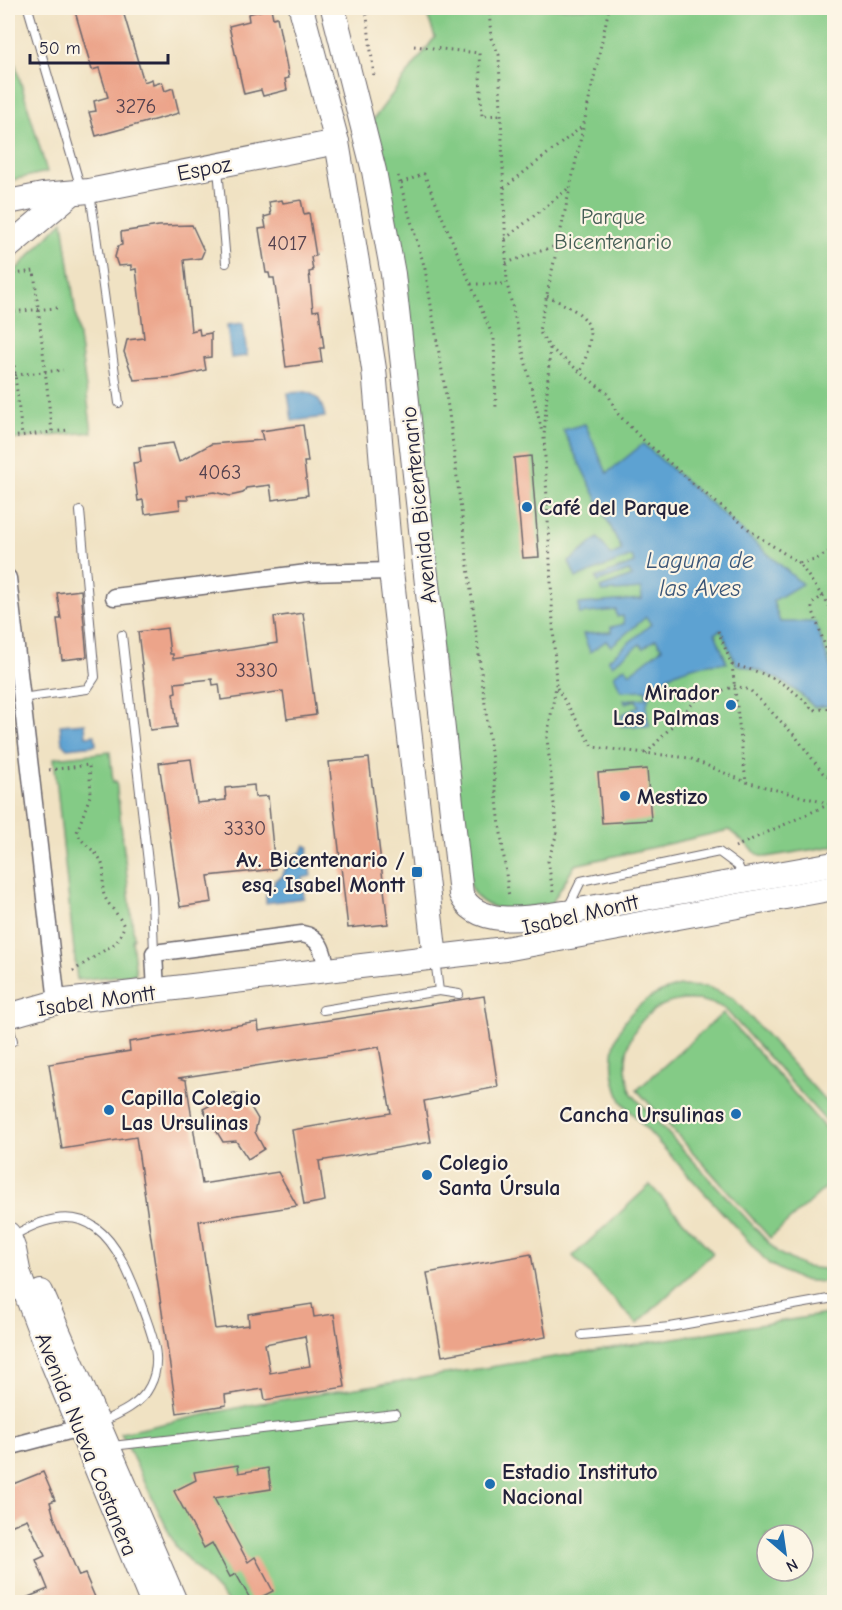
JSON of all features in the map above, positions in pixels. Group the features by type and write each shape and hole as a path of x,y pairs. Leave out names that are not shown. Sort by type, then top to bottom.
{"main road":[{"name":"Avenida Bicentenario","path":"301,8 337,142 374,369 391,571 434,952"},
{"name":"Avenida Bicentenario","path":"333,8 378,195 393,274 461,894 467,906 487,915 504,918 566,913"},
{"name":"Espoz","path":"8,202 43,195 81,192 337,142"},
{"name":"Espoz","path":"8,247 81,192"},
{"name":"Isabel Montt","path":"434,952 505,949 748,893 834,864"},
{"name":"Isabel Montt","path":"8,1016 57,1002 327,969 434,952 543,924 566,913 748,893 834,888"},
{"name":"Avenida Nueva Costanera","path":"10,1241 19,1275 100,1449 161,1568 175,1602"},
{"name":"Avenida Nueva Costanera","path":"100,1449 152,1602"},
{"name":"Avenida Nueva Costanera","path":"161,1568 190,1602"}],"street":[{"path":"114,597 307,573 391,571"},
{"path":"8,578 57,1002"},
{"path":"156,991 154,953 302,934 313,936 320,944 327,969"},
{"path":"8,1447 90,1426"}],"lane":[{"path":"28,8 81,192 119,403"},
{"path":"218,166 226,263"},
{"path":"21,698 87,689 95,677 80,512"},
{"path":"122,635 152,897 154,953"},
{"path":"566,913 581,881 719,852 738,866 748,893"},
{"path":"434,952 439,991"},
{"path":"323,1010 439,991 459,994"},
{"path":"8,1021 13,1041"},
{"path":"10,1241 31,1226 56,1218 91,1224 104,1232 128,1269 156,1344 155,1376 141,1399 90,1426"},
{"path":"582,1335 670,1327 834,1298"},
{"path":"100,1449 395,1414"}],"path":[{"path":"366,8 374,83"},
{"path":"489,8 491,38 499,55 507,284 544,437"},
{"path":"609,8 539,331 550,348 608,394 617,413 639,436 756,535 799,563 834,612"},
{"path":"414,46 479,53 482,116 501,115"},
{"path":"504,188 584,125"},
{"path":"397,172 425,268 449,412 484,714 510,906"},
{"path":"378,195 424,174 494,339 496,409"},
{"path":"505,238 571,186"},
{"path":"506,262 558,245"},
{"path":"8,275 34,271 52,432"},
{"path":"471,284 507,284"},
{"path":"547,296 581,312 589,329 590,347 580,372"},
{"path":"22,436 8,312 57,308"},
{"path":"550,348 544,437 556,686 547,738 557,833 548,861 553,892"},
{"path":"15,375 63,370"},
{"path":"11,437 68,430"},
{"path":"799,563 815,560 834,549"},
{"path":"834,559 831,586 834,612"},
{"path":"824,595 813,603 812,608 834,672"},
{"path":"718,632 732,664 746,782"},
{"path":"732,664 773,677 787,685 813,710 834,708"},
{"path":"556,686 593,747 689,758 746,782 832,803"},
{"path":"646,754 696,700 735,687 750,690 795,737 823,773 834,780"},
{"path":"49,770 88,765 91,794 77,832 80,841 100,860 104,870 103,891 121,917 124,927 117,942 74,970"},
{"path":"719,852 744,844 832,803"}],"green space":[{"name":"Parque Bicentenario","path":"425,8 834,8 834,846 766,857 760,856 729,830 575,865 552,903 519,909 497,908 487,905 471,889 373,120 435,37"},
{"path":"13,56 47,172 8,181 8,57"},
{"path":"63,221 92,432 8,440 8,278"},
{"path":"110,752 113,782 116,781 136,974 77,980 54,758"},
{"path":"680,986 708,987 733,998 834,1110 834,1130 725,1009 702,1001 681,1000 662,1006 646,1016 634,1031 627,1050 626,1071 632,1094 778,1253 805,1267 834,1270 834,1283 800,1280 769,1264 621,1101 612,1062 620,1028 630,1014 644,1002"},
{"name":"Cancha Ursulinas","path":"723,1013 834,1138 834,1180 770,1238 637,1090"},
{"name":"Cancha Ursulinas","path":"650,1185 713,1253 637,1324 573,1256"},
{"name":"Estadio Instituto Nacional","path":"834,1313 834,1602 228,1602 176,1547 121,1433 255,1404"}],"water":[{"path":"243,323 247,356 231,358 227,325"},
{"path":"306,392 314,395 319,401 325,417 292,421 288,393"},
{"name":"Laguna de las Aves","path":"585,424 607,473 643,444 802,584 773,601 780,622 815,622 834,677 834,705 814,707 797,691 778,679 736,664 721,630 715,633 727,663 698,666 669,676 657,685 650,696 647,710 650,726 621,726 624,722 621,715 639,706 636,700 625,703 624,700 646,698 646,690 621,691 614,675 625,667 630,673 662,648 656,639 643,648 640,644 612,665 608,660 651,624 646,617 611,646 606,641 590,652 583,634 611,632 611,627 624,624 623,616 617,617 616,610 579,614 579,604 642,599 641,589 602,592 600,588 632,576 629,571 598,582 596,578 634,563 632,556 576,578 569,562 598,538 611,555 622,550 563,430"},
{"path":"85,723 86,736 95,735 96,745 67,748 62,743 60,725"},
{"path":"305,845 309,847 307,855 311,876 302,878 304,898 266,903 266,894 273,889 275,880 282,877 286,867 292,864 295,855 302,852"}],"building":[{"path":"74,8 122,8 144,82 152,79 153,85 162,82 165,91 173,88 179,113 96,136 89,112 96,111 94,101 108,97 99,68 92,70"},
{"path":"271,8 273,18 277,17 282,42 289,78 285,79 287,90 263,96 261,90 244,94 229,26 249,21 248,14"},
{"path":"282,200 283,203 301,200 304,214 309,213 316,256 311,257 313,271 309,272 313,311 319,310 324,348 320,348 322,362 286,367 274,278 270,278 269,273 266,273 259,229 266,228 264,217 271,215 269,202"},
{"path":"192,225 204,251 201,258 184,260 191,331 199,329 200,335 211,333 211,357 204,358 206,370 175,377 134,380 124,352 127,340 144,338 136,269 131,270 131,265 118,266 115,257 118,246 122,245 121,232 159,226"},
{"path":"303,425 308,462 304,462 308,495 272,500 270,485 246,488 243,493 230,496 214,492 187,496 188,500 179,500 180,509 145,514 143,500 138,501 133,463 141,462 139,447 173,443 179,462 211,444 263,440 261,431"},
{"name":"Café del Parque","path":"531,456 539,557 523,558 514,458"},
{"path":"81,590 87,657 62,660 57,619 61,619 57,593"},
{"path":"303,613 316,715 287,719 283,691 221,700 219,684 213,685 212,679 175,683 176,692 173,693 177,727 150,730 138,632 167,628 170,654 173,654 173,659 277,643 274,617"},
{"path":"369,758 388,924 348,928 329,762"},
{"path":"191,759 197,803 226,800 225,788 254,785 255,797 268,796 275,869 208,876 212,902 180,907 159,763"},
{"name":"Mestizo","path":"647,769 651,820 602,823 598,773"},
{"path":"484,996 498,1087 424,1101 431,1142 319,1161 325,1201 304,1205 292,1130 391,1113 379,1047 178,1078 186,1080 202,1184 278,1172 297,1206 199,1221 215,1329 249,1325 248,1314 312,1304 314,1317 334,1314 345,1387 265,1400 263,1389 225,1395 226,1405 177,1413 136,1137 62,1149 49,1064 130,1051 129,1042 258,1022 259,1031","holes":["305,1336 310,1366 270,1373 265,1344"]},
{"path":"233,1093 245,1097 258,1119 255,1132 264,1149 248,1159 236,1141 223,1142 203,1109"},
{"path":"531,1254 546,1337 442,1356 427,1273"},
{"path":"238,1465 239,1473 268,1468 271,1489 214,1498 248,1562 255,1557 273,1591 252,1602 236,1574 230,1577 212,1543 204,1548 174,1491 196,1480 194,1472"},
{"path":"43,1472 55,1500 50,1502 54,1517 79,1576 85,1574 97,1602 16,1602 48,1589 36,1560 45,1556 27,1519 8,1527 8,1486"}],"place":[{"name":"Café del Parque","path":"527,507"},
{"name":"Mirador Las Palmas","path":"731,705"},
{"name":"Mestizo","path":"625,796"},
{"name":"Av. Bicentenario / esq. Isabel Montt","path":"417,872"},
{"name":"Capilla Colegio Las Ursulinas","path":"109,1110"},
{"name":"Cancha Ursulinas","path":"736,1114"},
{"name":"Colegio Santa Úrsula","path":"427,1175"},
{"name":"Estadio Instituto Nacional","path":"490,1484"}]}
